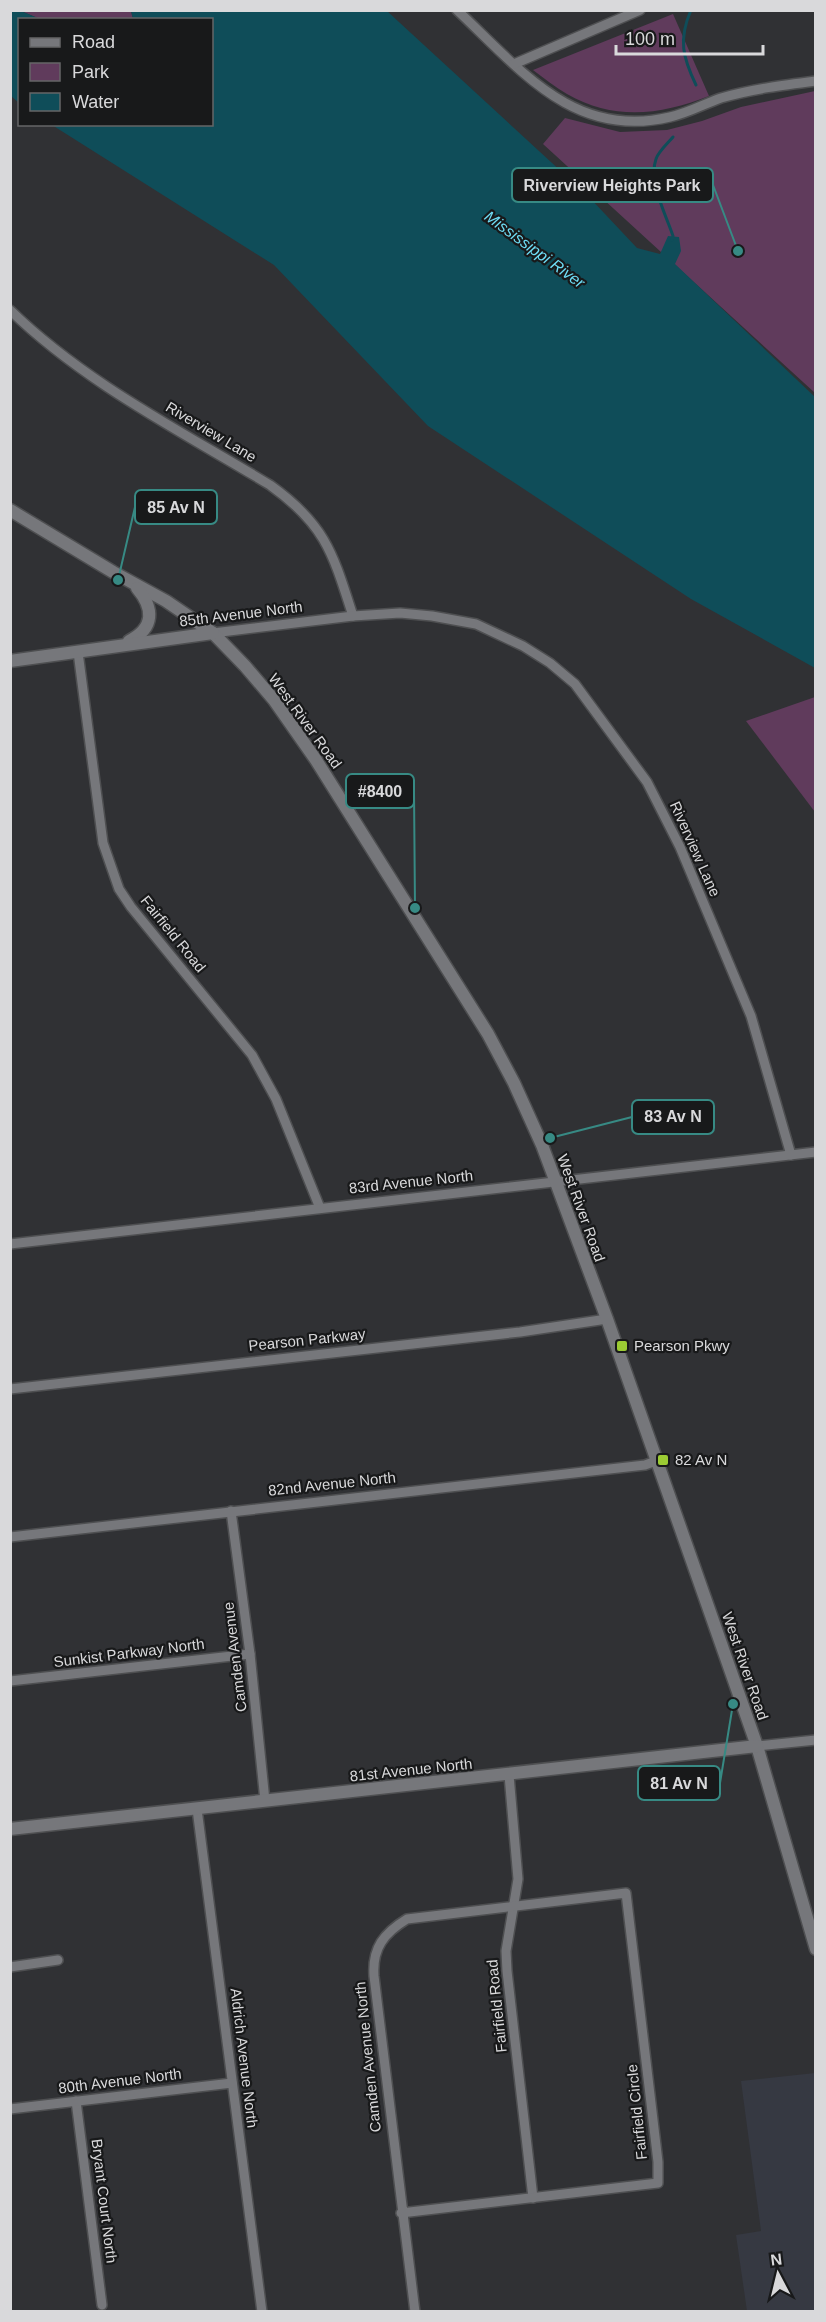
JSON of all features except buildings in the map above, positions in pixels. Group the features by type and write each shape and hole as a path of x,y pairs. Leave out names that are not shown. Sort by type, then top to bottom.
{"street":[{"path":"457,10 529,78 568,106 583,113 616,120 649,121 681,114 746,91 816,81"},
{"path":"514,64 640,10"},
{"name":"Riverview Lane","path":"10,310 47,344 101,384 270,485 291,500 324,538 336,560 353,616"},
{"name":"West River Road","path":"10,510 166,601 213,633 260,682 299,734 488,1034 514,1083 556,1181 607,1319 757,1746 816,1949"},
{"path":"123,644 140,635 149,618 148,603 134,584"},
{"name":"85th Avenue North","path":"10,661 123,644 353,616 400,613 476,624"},
{"name":"Riverview Lane","path":"476,624 523,646 550,663 575,684 647,782 680,847 751,1016 791,1155"},
{"name":"Fairfield Road","path":"78,652 103,843 119,889 131,907 252,1055 276,1099 320,1208"},
{"name":"83rd Avenue North","path":"10,1244 816,1152"},
{"name":"Pearson Parkway","path":"10,1389 509,1334 607,1319"},
{"name":"82nd Avenue North","path":"10,1536 645,1465 656,1461"},
{"name":"Camden Avenue","path":"231,1511 250,1654 265,1801"},
{"name":"Sunkist Parkway North","path":"10,1681 250,1654"},
{"name":"81st Avenue North","path":"10,1829 816,1740"},
{"name":"Fairfield Road","path":"509,1775 518,1870 506,1951 507,1971 533,2198"},
{"name":"Aldrich Avenue North","path":"197,1809 262,2312"},
{"name":"Fairfield Circle","path":"401,2212 658,2183 658,2162 626,1893 514,1906"},
{"name":"Camden Avenue North","path":"415,2312 401,2212 373,1962 384,1936 407,1919 514,1906"},
{"path":"10,1967 58,1960"},
{"name":"80th Avenue North","path":"10,2109 232,2083"},
{"name":"Bryant Court North","path":"76,2101 102,2305"}],"shaded area":[{"path":"815,2073 815,2311 747,2311 736,2235 761,2231 741,2081"}],"green space":[{"path":"21,11 131,11 133,18 38,18"},
{"path":"673,14 709,96 673,108 620,112 585,103 533,70"},
{"path":"815,91 815,393 543,144 565,118 620,132 667,130 741,107"},
{"path":"816,697 815,812 746,721"}],"water":[{"path":"10,11 21,11 38,18 18,18 18,102 11,96"},
{"name":"Mississippi River","path":"131,11 387,11 589,197 637,248 660,254 668,236 679,237 681,251 675,264 815,397 815,668 691,599 428,426 274,265 54,126 213,126 213,18 133,18"}],"waterway":[{"path":"691,10 683,40 685,57 696,85"},
{"path":"672,240 673,236 656,187 654,168 659,153 673,137"}],"place":[{"name":"Riverview Heights Park","path":"738,251"},
{"name":"85 Av N","path":"118,580"},
{"name":"#8400","path":"415,908"},
{"name":"83 Av N","path":"550,1138"},
{"name":"Pearson Pkwy","path":"622,1346"},
{"name":"82 Av N","path":"663,1460"},
{"name":"81 Av N","path":"733,1704"}]}
